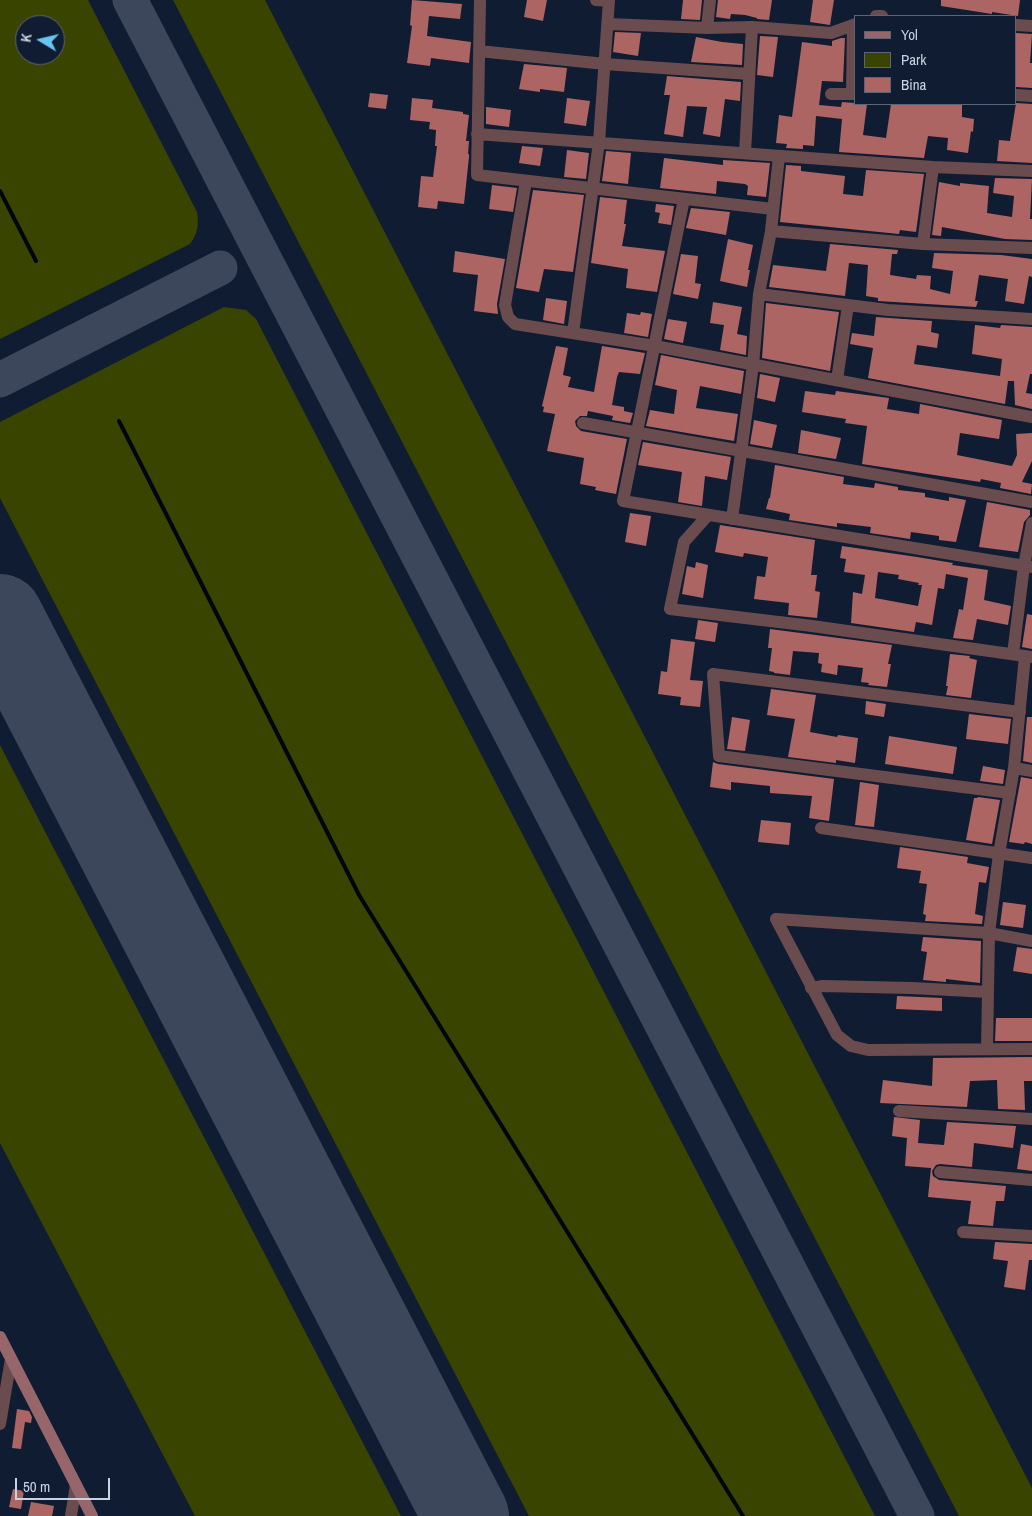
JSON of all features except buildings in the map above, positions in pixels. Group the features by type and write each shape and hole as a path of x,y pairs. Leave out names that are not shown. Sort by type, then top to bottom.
{"main road":[{"path":"0,1337 92,1516"}],"street":[{"path":"480,0 476,175 774,208"},
{"path":"573,333 599,142 608,24 605,0"},
{"path":"707,28 710,0"},
{"path":"608,24 707,28 752,27 832,33 854,24 854,94 831,94"},
{"path":"1017,25 1032,26"},
{"path":"745,153 752,27"},
{"path":"479,51 605,64 749,74"},
{"path":"1017,95 1032,96"},
{"path":"477,134 933,167 1032,171"},
{"path":"732,519 754,365 759,294 771,231 780,156"},
{"path":"923,244 933,167"},
{"path":"526,181 505,312 511,321 520,326 655,346 1032,417"},
{"path":"684,198 623,501 1028,566"},
{"path":"771,231 923,244 1032,248"},
{"path":"759,294 888,310 1032,319"},
{"path":"837,380 848,305"},
{"path":"583,423 1032,502"},
{"path":"708,515 684,542 670,609 1024,655"},
{"path":"987,1049 989,933 999,854 1014,768 1020,712 1032,523"},
{"path":"1010,792 719,756 713,674 1020,712"},
{"path":"1014,768 1032,771"},
{"path":"821,828 1032,858"},
{"path":"1032,941 989,933 776,919 837,1035 856,1049 1032,1049"},
{"path":"811,988 823,986 912,988 988,992"},
{"path":"899,1111 1032,1119"},
{"path":"940,1172 1032,1180"},
{"path":"963,1232 1032,1236"},
{"path":"0,1424 12,1359"},
{"path":"71,1516 76,1485"}],"green space":[{"path":"0,0 88,0 197,212 197,229 190,244 0,339"},
{"path":"173,0 265,0 1032,1488 1032,1516 959,1516"},
{"path":"224,307 246,310 256,319 875,1516 529,1516 0,498 0,422"},
{"path":"0,745 401,1516 195,1516 0,1143"}],"waterway":[{"path":"0,191 36,261"},
{"path":"119,421 359,895 743,1516"}],"taxiway":[{"path":"130,0 917,1516"},
{"path":"0,380 220,268"}],"runway":[{"path":"0,617 466,1516"}]}
